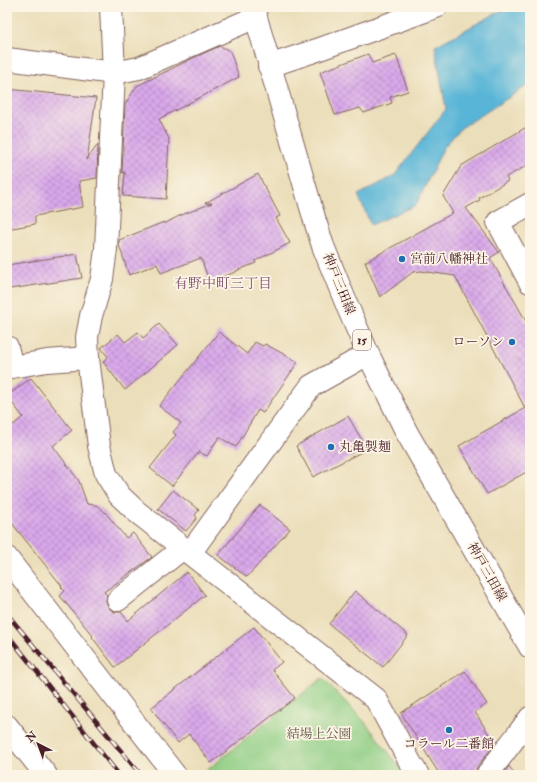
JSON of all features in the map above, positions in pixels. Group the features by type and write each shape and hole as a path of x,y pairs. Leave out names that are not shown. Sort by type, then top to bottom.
{"street":[{"path":"111,7 114,73 106,250 102,279 91,316 87,337 88,358 99,446 106,474 119,495 137,512 376,699 418,775"},
{"path":"269,66 432,8"},
{"path":"7,59 114,73 139,68 254,12"},
{"name":"神戸三田線","path":"254,12 323,246 368,354 425,467 530,647"},
{"path":"530,204 498,222 530,282"},
{"path":"118,600 187,551 311,386 368,354"},
{"path":"9,362 88,358"},
{"path":"7,558 175,775"},
{"path":"487,775 530,718"},
{"path":"7,726 46,775"}],"green space":[{"name":"結場上公園","path":"322,678 364,721 406,775 201,775"}],"water":[{"path":"508,7 530,7 530,84 461,128 444,147 416,205 371,225 358,195 394,176 446,109 435,46"}],"building":[{"path":"220,46 230,51 239,77 159,119 169,139 166,199 123,196 125,172 122,173 125,104 137,86"},
{"path":"368,54 372,63 396,55 408,91 390,97 392,103 364,113 360,108 335,115 320,72"},
{"path":"7,89 96,98 87,160 98,144 97,178 79,181 83,207 35,216 35,224 7,229"},
{"path":"530,125 530,164 506,177 508,181 479,198 480,200 466,208 499,252 490,258 530,328 530,470 487,494 459,446 525,408 455,276 421,271 413,272 380,297 365,262 453,213 443,196 461,166"},
{"path":"258,174 280,216 276,218 290,243 255,261 256,263 236,272 209,281 201,258 161,273 157,264 129,275 119,245 119,240 164,222 164,224 179,216 212,203 205,203"},
{"path":"77,254 82,278 10,289 7,265"},
{"path":"159,324 178,345 125,390 103,362 108,357 101,348 118,334 125,342 138,332 143,338"},
{"path":"219,332 247,354 255,342 263,346 265,344 298,362 263,413 258,410 236,447 219,437 207,456 199,452 172,486 150,468 176,435 173,432 181,423 159,406"},
{"path":"31,378 72,430 53,446 79,481 87,504 96,505 105,512 126,538 133,533 152,557 104,592 107,595 106,601 109,608 114,612 121,612 128,621 187,572 205,595 115,667 92,637 93,636 60,596 65,591 61,587 62,586 7,517 7,430 23,417 7,396"},
{"name":"丸亀製麺","path":"348,416 367,449 313,477 296,446"},
{"path":"173,490 199,510 195,515 197,518 186,531 158,509"},
{"path":"260,505 290,529 247,577 218,555"},
{"path":"355,591 408,635 383,667 329,624"},
{"path":"254,627 282,662 272,670 295,698 211,763 189,734 178,743 151,708"},
{"name":"コラール二番館","path":"465,671 487,704 475,712 495,744 477,767 475,775 440,775 401,713"},
{"path":"509,766 515,775 503,775"}],"railway":[{"path":"7,614 141,775"},
{"path":"7,634 119,775"}],"place":[{"name":"宮前八幡神社","path":"402,259"},
{"name":"ローソン","path":"512,342"},
{"name":"丸亀製麺","path":"331,447"},
{"name":"コラール二番館","path":"449,730"}],"district":[{"name":"有野中町三丁目","path":"223,283"}]}
